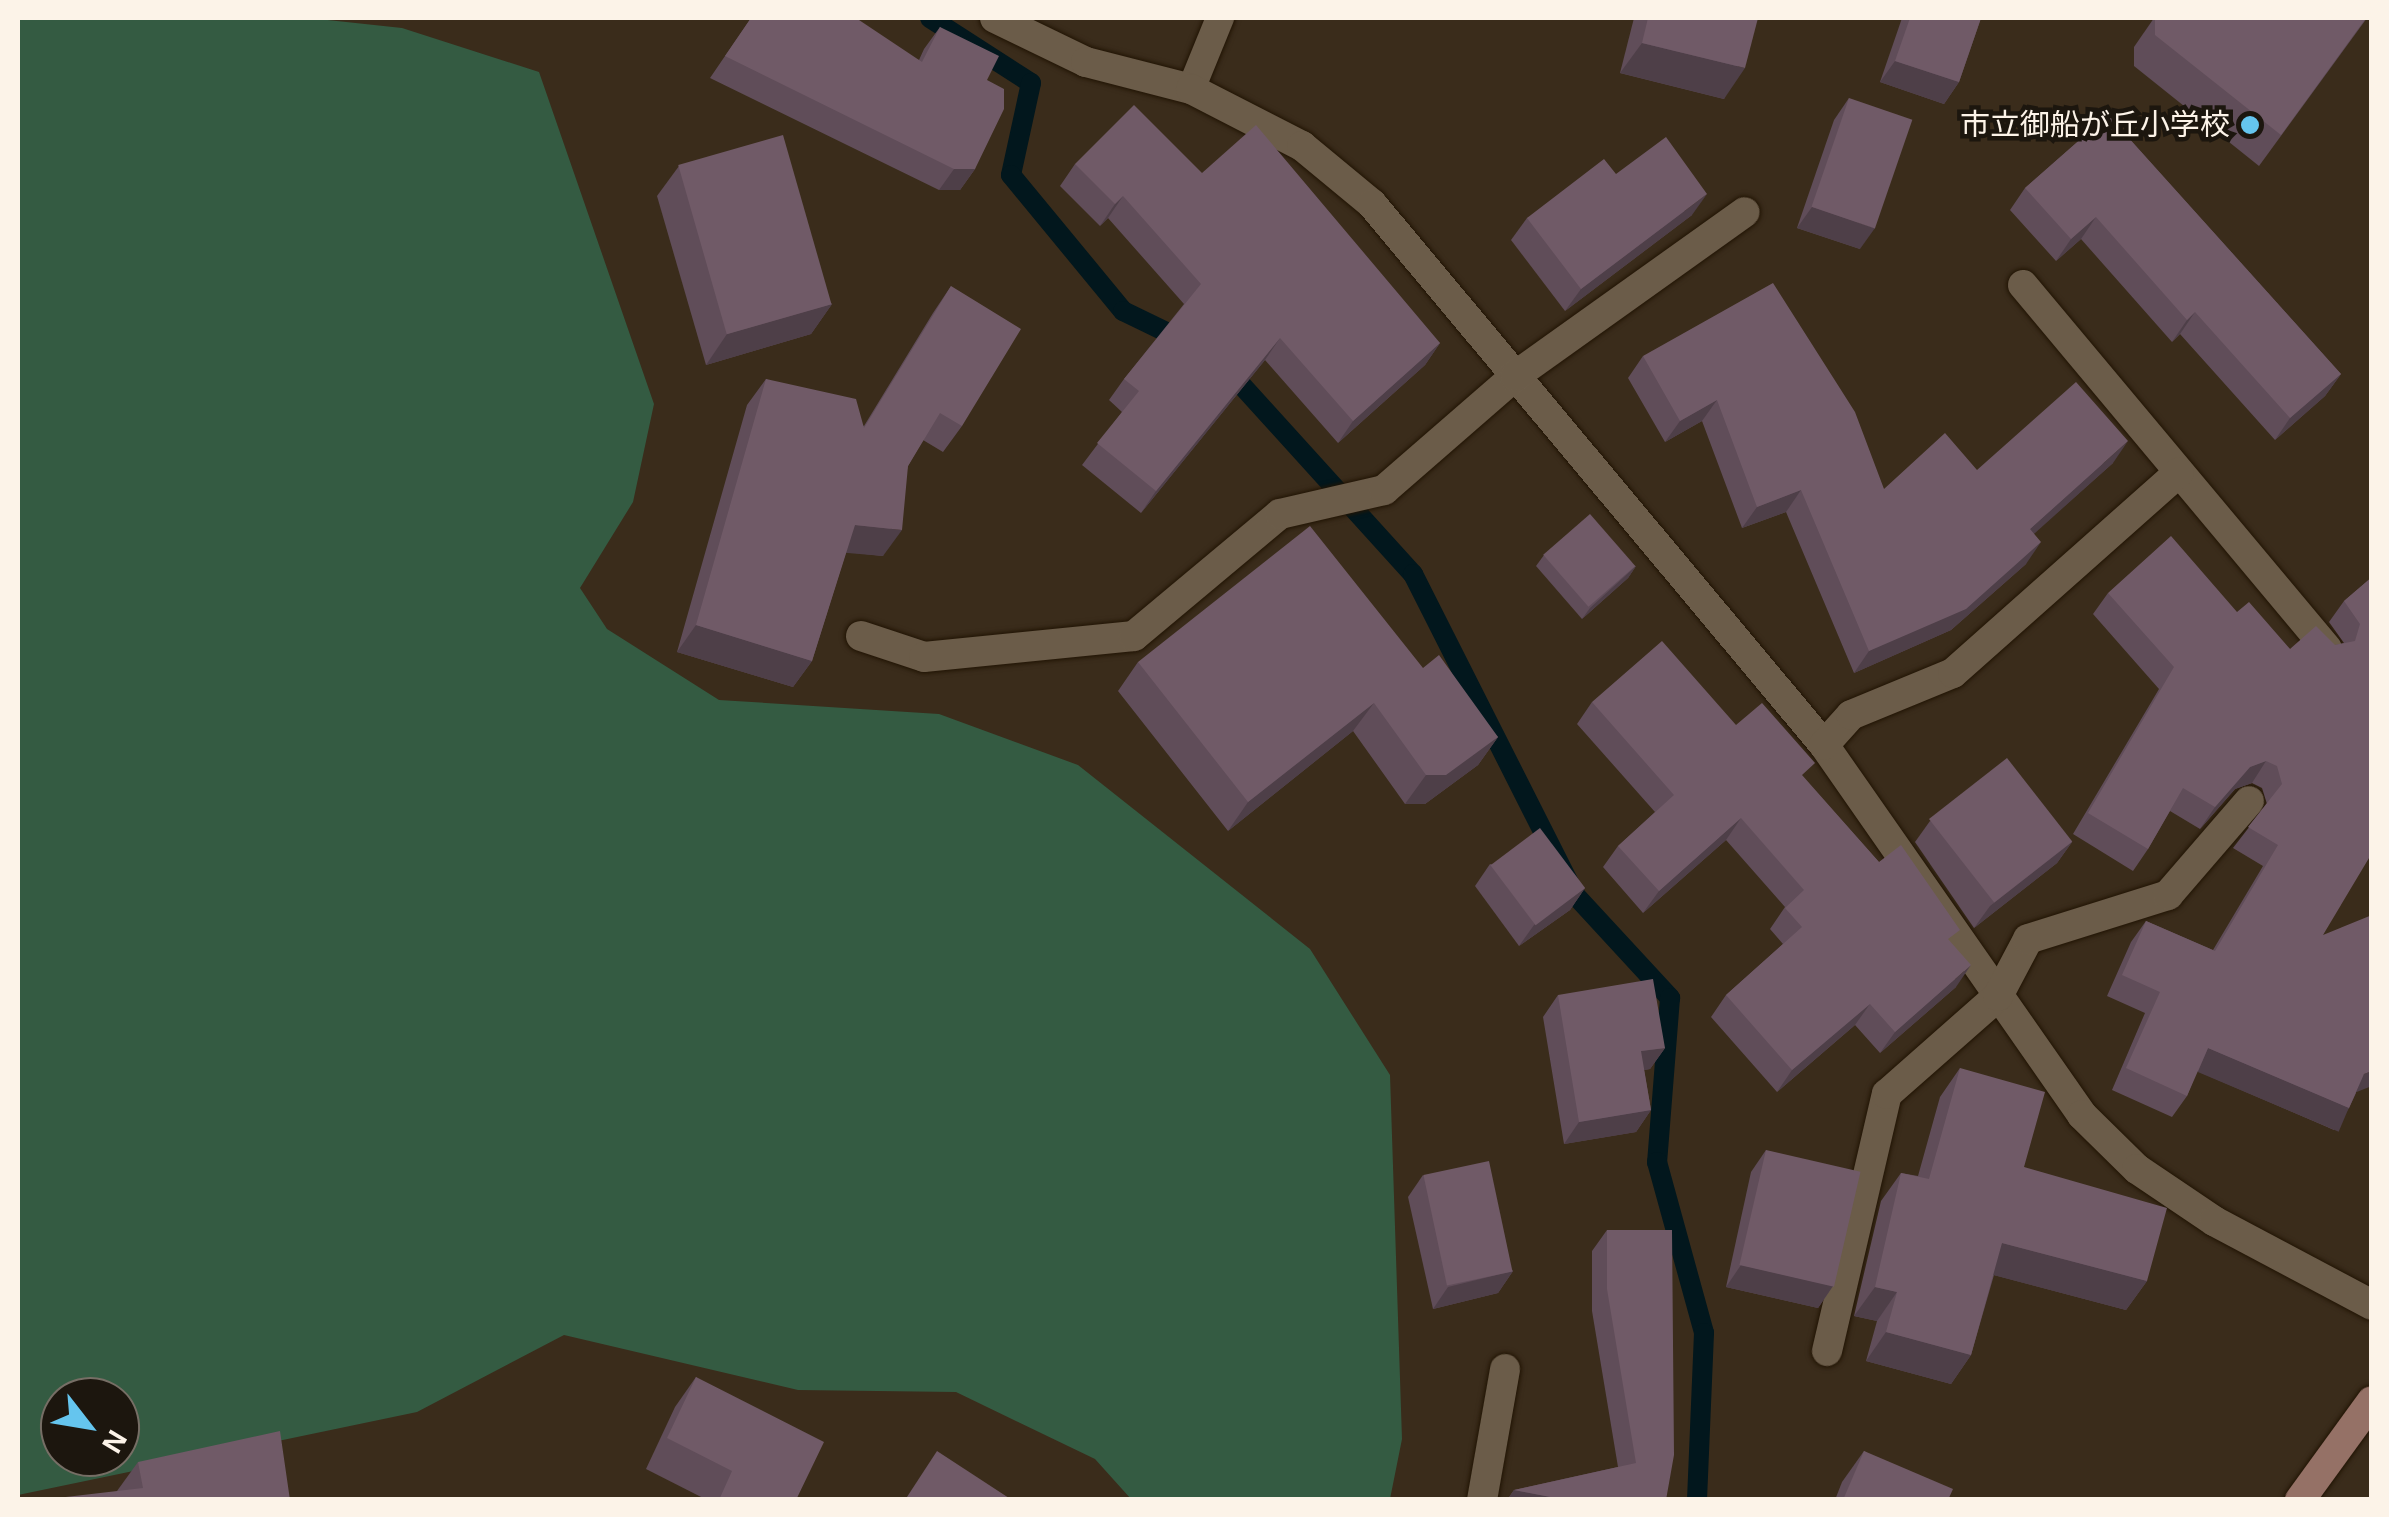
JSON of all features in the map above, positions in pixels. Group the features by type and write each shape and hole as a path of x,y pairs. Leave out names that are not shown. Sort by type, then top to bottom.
{"main road":[{"path":"2300,1500 2372,1401"}],"street":[{"path":"995,18 1086,62 1191,89 1302,146 1372,204 1824,746 2082,1114 2137,1169 2214,1221 2372,1306"},
{"path":"861,636 924,657 1134,636 1280,514 1329,507 1384,490 1516,376 1745,212"},
{"path":"2023,285 2327,649"},
{"path":"1824,746 1852,715 1953,673 2179,472"},
{"path":"1827,1351 1887,1094 1998,996 2028,938 2168,895 2249,801"},
{"path":"1482,1500 1506,1369"}],"lane":[{"path":"1191,89 1220,18"}],"green space":[{"path":"18,18 309,18 402,28 539,72 654,404 633,502 580,588 607,629 719,700 939,714 1078,765 1310,949 1390,1075 1402,1439 1390,1499 1131,1499 1095,1459 956,1392 798,1390 564,1335 417,1412 140,1470 140,1377 40,1377 40,1477 105,1477 18,1495"}],"building":[{"path":"751,18 856,18 922,62 940,27 999,56 987,80 1004,89 1004,109 975,169 954,169 725,56"},
{"path":"1648,18 1758,18 1745,68 1642,43"},
{"path":"1910,18 1981,18 1959,82 1895,61"},
{"path":"2155,18 2366,18 2281,135 2155,35"},
{"path":"1849,98 1912,120 1875,229 1812,207"},
{"path":"1134,105 1202,173 1256,125 1440,343 1353,421 1280,338 1156,491 1097,443 1139,391 1124,379 1201,284 1123,196 1115,204 1075,164"},
{"path":"2108,115 2341,374 2290,418 2195,312 2187,320 2096,217 2071,239 2025,188"},
{"path":"783,135 832,304 727,334 678,165"},
{"path":"1666,137 1707,194 1581,289 1527,218 1604,159 1616,174"},
{"path":"1773,283 1855,412 1884,489 1945,433 1977,470 2076,382 2128,441 2030,529 2041,542 1966,609 1869,651 1801,490 1757,507 1717,400 1680,421 1643,356"},
{"path":"951,286 1021,329 962,426 940,413 908,466 902,530 855,525 812,661 696,625 766,379 856,399 864,428"},
{"path":"1590,514 1635,566 1588,607 1543,555"},
{"path":"1310,526 1423,668 1439,655 1498,737 1446,775 1426,775 1374,703 1248,802 1138,662"},
{"path":"2171,536 2237,612 2249,602 2290,649 2316,626 2335,645 2355,641 2360,624 2344,601 2372,577 2372,853 2323,935 2372,915 2372,1071 2364,1074 2349,1108 2208,1048 2187,1096 2126,1068 2160,992 2122,975 2146,921 2215,951 2278,845 2248,827 2282,784 2277,766 2266,761 2250,767 2215,807 2183,788 2148,849 2088,813 2174,667 2108,593"},
{"path":"1662,641 1736,725 1762,703 1815,763 1802,775 1879,862 1901,845 1960,930 1948,939 1971,965 1895,1032 1870,1004 1792,1070 1726,995 1802,927 1785,908 1804,890 1741,818 1659,891 1618,846 1674,795 1592,702"},
{"path":"2007,758 2072,842 1994,902 1929,819"},
{"path":"1540,828 1585,888 1536,925 1490,865"},
{"path":"1653,979 1665,1048 1641,1051 1651,1110 1579,1122 1558,995"},
{"path":"1960,1068 2045,1092 2024,1167 2167,1208 2147,1281 2002,1243 1971,1355 1886,1332 1897,1292 1875,1287 1901,1173 1929,1179"},
{"path":"1766,1150 1861,1172 1834,1287 1739,1265"},
{"path":"1489,1161 1512,1272 1447,1285 1423,1175"},
{"path":"1607,1230 1672,1230 1674,1455 1666,1500 1566,1500 1514,1490 1636,1463 1607,1289"},
{"path":"696,1377 824,1442 796,1500 719,1500 732,1471 667,1438"},
{"path":"280,1431 290,1500 40,1500 143,1488 140,1462"},
{"path":"937,1451 1012,1500 905,1500"},
{"path":"1864,1451 1953,1489 1948,1500 1843,1500"}],"waterway":[{"path":"930,18 1031,83 1011,175 1123,311 1187,342"},
{"path":"1227,369 1413,574 1576,896 1670,998 1657,1162 1704,1333 1697,1500"}],"place":[{"name":"市立御船が丘小学校","path":"2250,125"}]}
